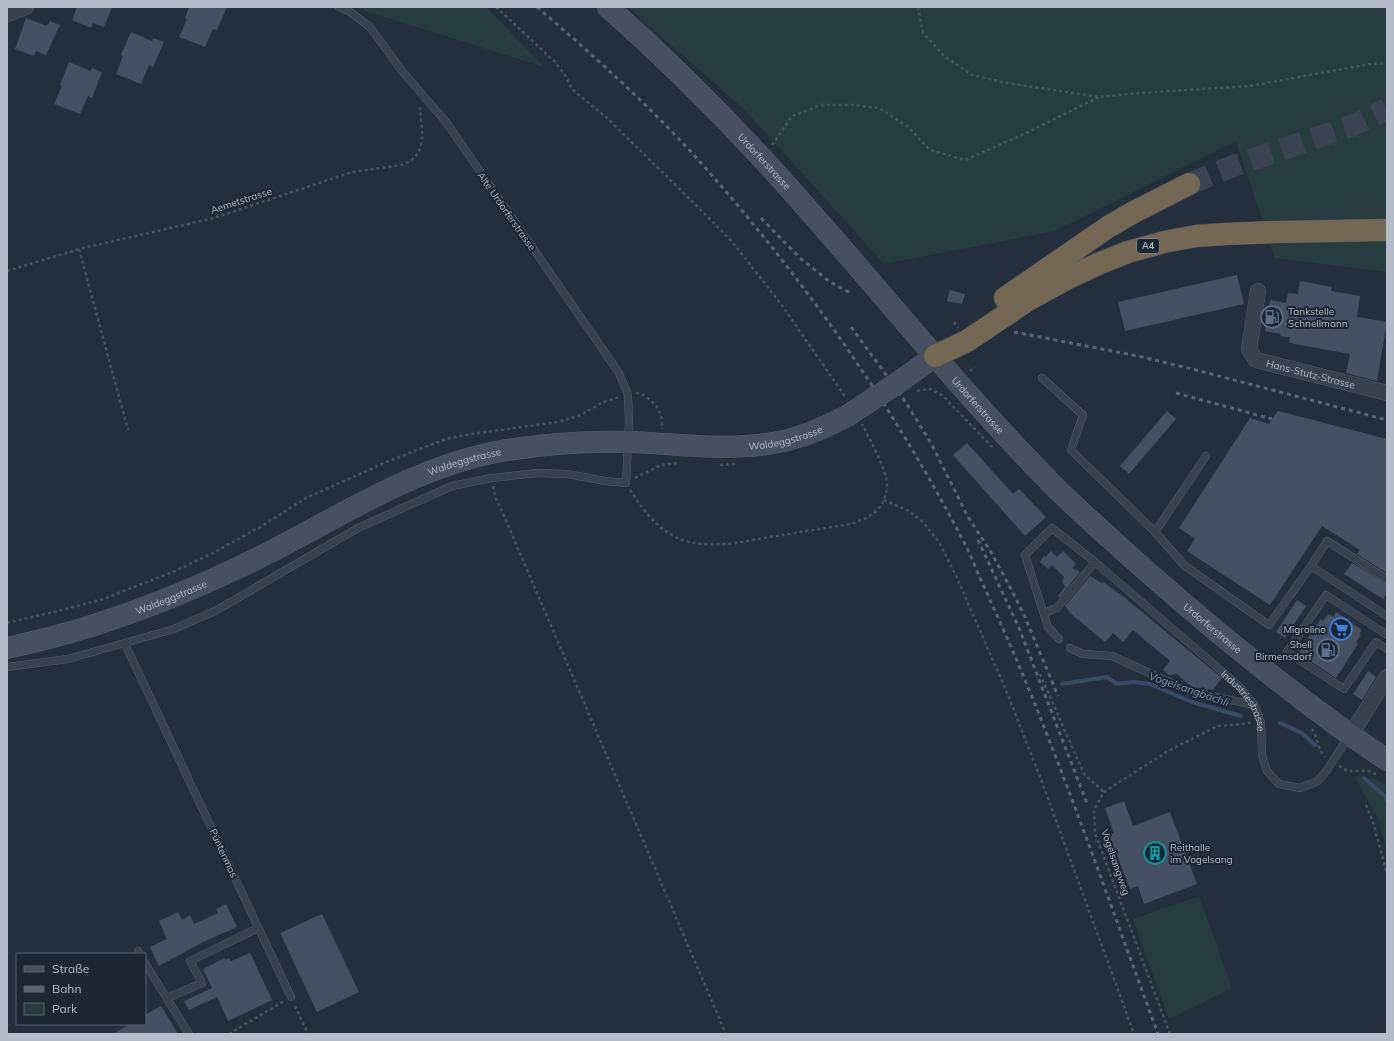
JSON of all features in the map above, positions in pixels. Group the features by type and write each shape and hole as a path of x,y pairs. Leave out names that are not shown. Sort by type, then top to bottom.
{"highway":[{"path":"935,356 959,329 1108,227 1189,184"},
{"name":"A4","path":"935,356 967,341 1028,300 1068,278 1110,259 1164,242 1196,236 1226,234 1387,230"}],"main road":[{"name":"Urdorferstrasse","path":"608,7 713,106 762,158 935,356 1047,479 1090,520 1191,610 1276,680 1350,736 1385,769"},
{"name":"Waldeggstrasse","path":"7,648 63,635 163,601 206,583 267,553 388,489 439,468 472,458 510,450 557,444 628,442 702,446 750,446 797,438 821,429 851,412 906,387 935,356"}],"street":[{"path":"7,14 26,7"},
{"name":"Hans-Stutz-Strasse","path":"1258,291 1249,349 1255,358 1260,361 1387,393"},
{"name":"Industriestrasse","path":"1350,736 1387,677"}],"lane":[{"name":"Alte Urdorferstrasse","path":"339,7 349,11 370,27 402,71 446,122 619,372 628,394 629,421 626,483"},
{"path":"1042,378 1083,415 1071,450 1155,532 1185,566 1269,625 1327,541 1387,579"},
{"path":"1155,532 1206,456"},
{"path":"7,667 68,659 126,644 174,629 217,610 358,528 452,486 491,478 537,473 559,474 626,483"},
{"name":"Industriestrasse","path":"1044,613 1025,555 1052,528 1240,687 1254,705 1261,722 1262,755 1267,771 1279,784 1300,788 1318,781 1350,736"},
{"path":"1059,639 1048,627 1044,613 1057,608 1094,562"},
{"path":"1311,566 1387,616"},
{"path":"1387,635 1326,595 1288,652 1344,689 1376,642 1387,649"},
{"name":"Püntenmas","path":"126,644 291,997"},
{"path":"1070,648 1083,654 1112,656 1189,691 1254,705"},
{"path":"167,998 202,983 190,960 258,928"},
{"path":"146,964 189,1034"}],"path":[{"path":"496,7 554,61 572,89 608,119 733,243 781,304 851,412 884,472 887,485 884,500 876,511 862,520 851,524 733,543 706,545 683,540 668,532 653,521 643,510 626,483"},
{"path":"918,7 923,33 944,56 972,75 1007,83 1099,97 1250,86 1370,64 1387,63"},
{"name":"Aemetstrasse","path":"7,271 79,249 214,218 352,172 402,165 410,162 421,147 423,136 420,106 426,97"},
{"path":"762,158 792,116 821,105 853,105 879,108 907,126 930,150 965,160 1026,133 1099,97"},
{"path":"79,249 128,430"},
{"path":"906,387 930,389"},
{"path":"628,394 639,393 648,397 660,412 662,428 661,465"},
{"path":"491,478 496,496 507,523 726,1034"},
{"path":"884,500 909,511 923,522 939,542 957,578 1008,694 1042,782 1134,1034"},
{"path":"7,623 104,599 175,571 260,528"},
{"path":"1040,674 1084,774 1104,792"},
{"name":"Vogelsangweg","path":"1170,1034 1096,833 1094,810 1104,792 1168,751 1218,726 1261,722"},
{"path":"1342,769 1348,772 1369,772 1385,769"},
{"path":"1366,805 1373,822 1387,874"},
{"path":"229,1034 291,997 308,1034"}],"green space":[{"path":"353,7 486,7 544,67"},
{"path":"628,7 1387,7 1387,272 1275,258 1236,141 1055,231 884,264 746,111"},
{"path":"1354,776 1375,779 1387,786 1387,852 1379,820"},
{"path":"1199,896 1232,988 1169,1019 1133,919"}],"building":[{"path":"77,7 112,7 104,27 93,23 91,28 72,20"},
{"path":"189,7 227,7 217,30 213,29 205,47 179,37 187,19 185,18"},
{"path":"26,18 47,26 50,21 60,25 46,55 36,51 34,56 15,49"},
{"path":"131,32 152,41 153,38 164,42 153,67 149,65 141,84 116,74 123,56 121,55"},
{"path":"69,62 91,71 92,68 102,72 92,98 88,96 80,114 54,104 62,86 60,85"},
{"path":"1237,275 1244,304 1125,331 1118,302"},
{"path":"1300,281 1332,287 1331,291 1360,296 1357,317 1387,322 1377,381 1346,373 1350,354 1289,343 1290,337 1280,336 1281,334 1265,331 1270,300 1286,303 1288,293 1298,294"},
{"path":"950,290 965,294 962,304 947,301"},
{"path":"1167,411 1176,419 1129,474 1120,466"},
{"path":"1278,411 1387,439 1387,573 1357,554 1360,550 1322,526 1270,605 1187,551 1195,539 1179,528 1250,418 1269,424"},
{"path":"967,443 1013,494 1019,489 1046,517 1025,536 953,455"},
{"path":"1051,551 1057,557 1063,551 1076,564 1072,568 1080,572 1059,598 1058,596 1065,587 1062,582 1064,577 1052,565 1048,569 1040,562 1044,556 1046,557"},
{"path":"1352,563 1387,584 1387,593 1383,599 1344,574"},
{"path":"1090,576 1102,583 1103,582 1125,598 1222,678 1213,690 1192,687 1177,674 1169,675 1163,670 1170,661 1133,630 1123,642 1113,633 1105,642 1070,613 1065,606"},
{"path":"1297,600 1306,606 1285,638 1276,632"},
{"name":"Shell Birmensdorf","path":"1336,612 1362,630 1359,634 1361,635 1356,642 1358,644 1336,678 1298,653 1321,619 1323,621 1328,614 1333,617"},
{"path":"1368,671 1376,677 1362,700 1353,694"},
{"name":"Reithalle im Vogelsang","path":"1124,801 1133,826 1170,812 1197,884 1144,904 1138,886 1130,889 1109,835 1114,833 1105,808"},
{"path":"226,904 237,927 203,942 159,966 150,947 167,939 159,921 178,912 182,920 190,915 194,924 218,913 216,909"},
{"path":"322,914 359,992 317,1012 280,933"},
{"path":"250,953 272,1000 228,1021 217,997 189,1010 184,1001 212,988 203,969 225,958 226,960 229,958 231,961"},
{"path":"161,1006 178,1034 113,1034 128,1025 146,1025 146,1014"}],"waterway":[{"name":"Vogelsangbächli","path":"1062,684 1107,677 1117,684 1134,682 1150,684 1192,702 1241,716"},
{"name":"Vogelsangbächli","path":"1280,723 1302,733 1315,745"},
{"name":"Vogelsangbächli","path":"1364,778 1385,796 1387,800"}],"tunnel":[{"path":"1189,184 1233,166 1354,125 1387,109"}],"railway":[{"path":"537,7 601,63 642,102 682,142 740,208 813,300 880,397 911,447 968,550 1008,640 1066,784 1158,1034"},
{"path":"761,218 800,258 830,282 851,293"},
{"path":"851,327 901,395 931,443 968,517 991,552 1011,589 1025,617 1058,696"},
{"path":"1014,332 1138,356 1387,420"},
{"path":"1176,393 1272,419"},
{"path":"978,540 1019,628 1088,806"}],"place":[{"name":"Tankstelle Schnellmann","path":"1272,317"},
{"name":"Migrolino","path":"1341,629"},
{"name":"Shell Birmensdorf","path":"1328,650"},
{"name":"Reithalle im Vogelsang","path":"1155,853"}]}
